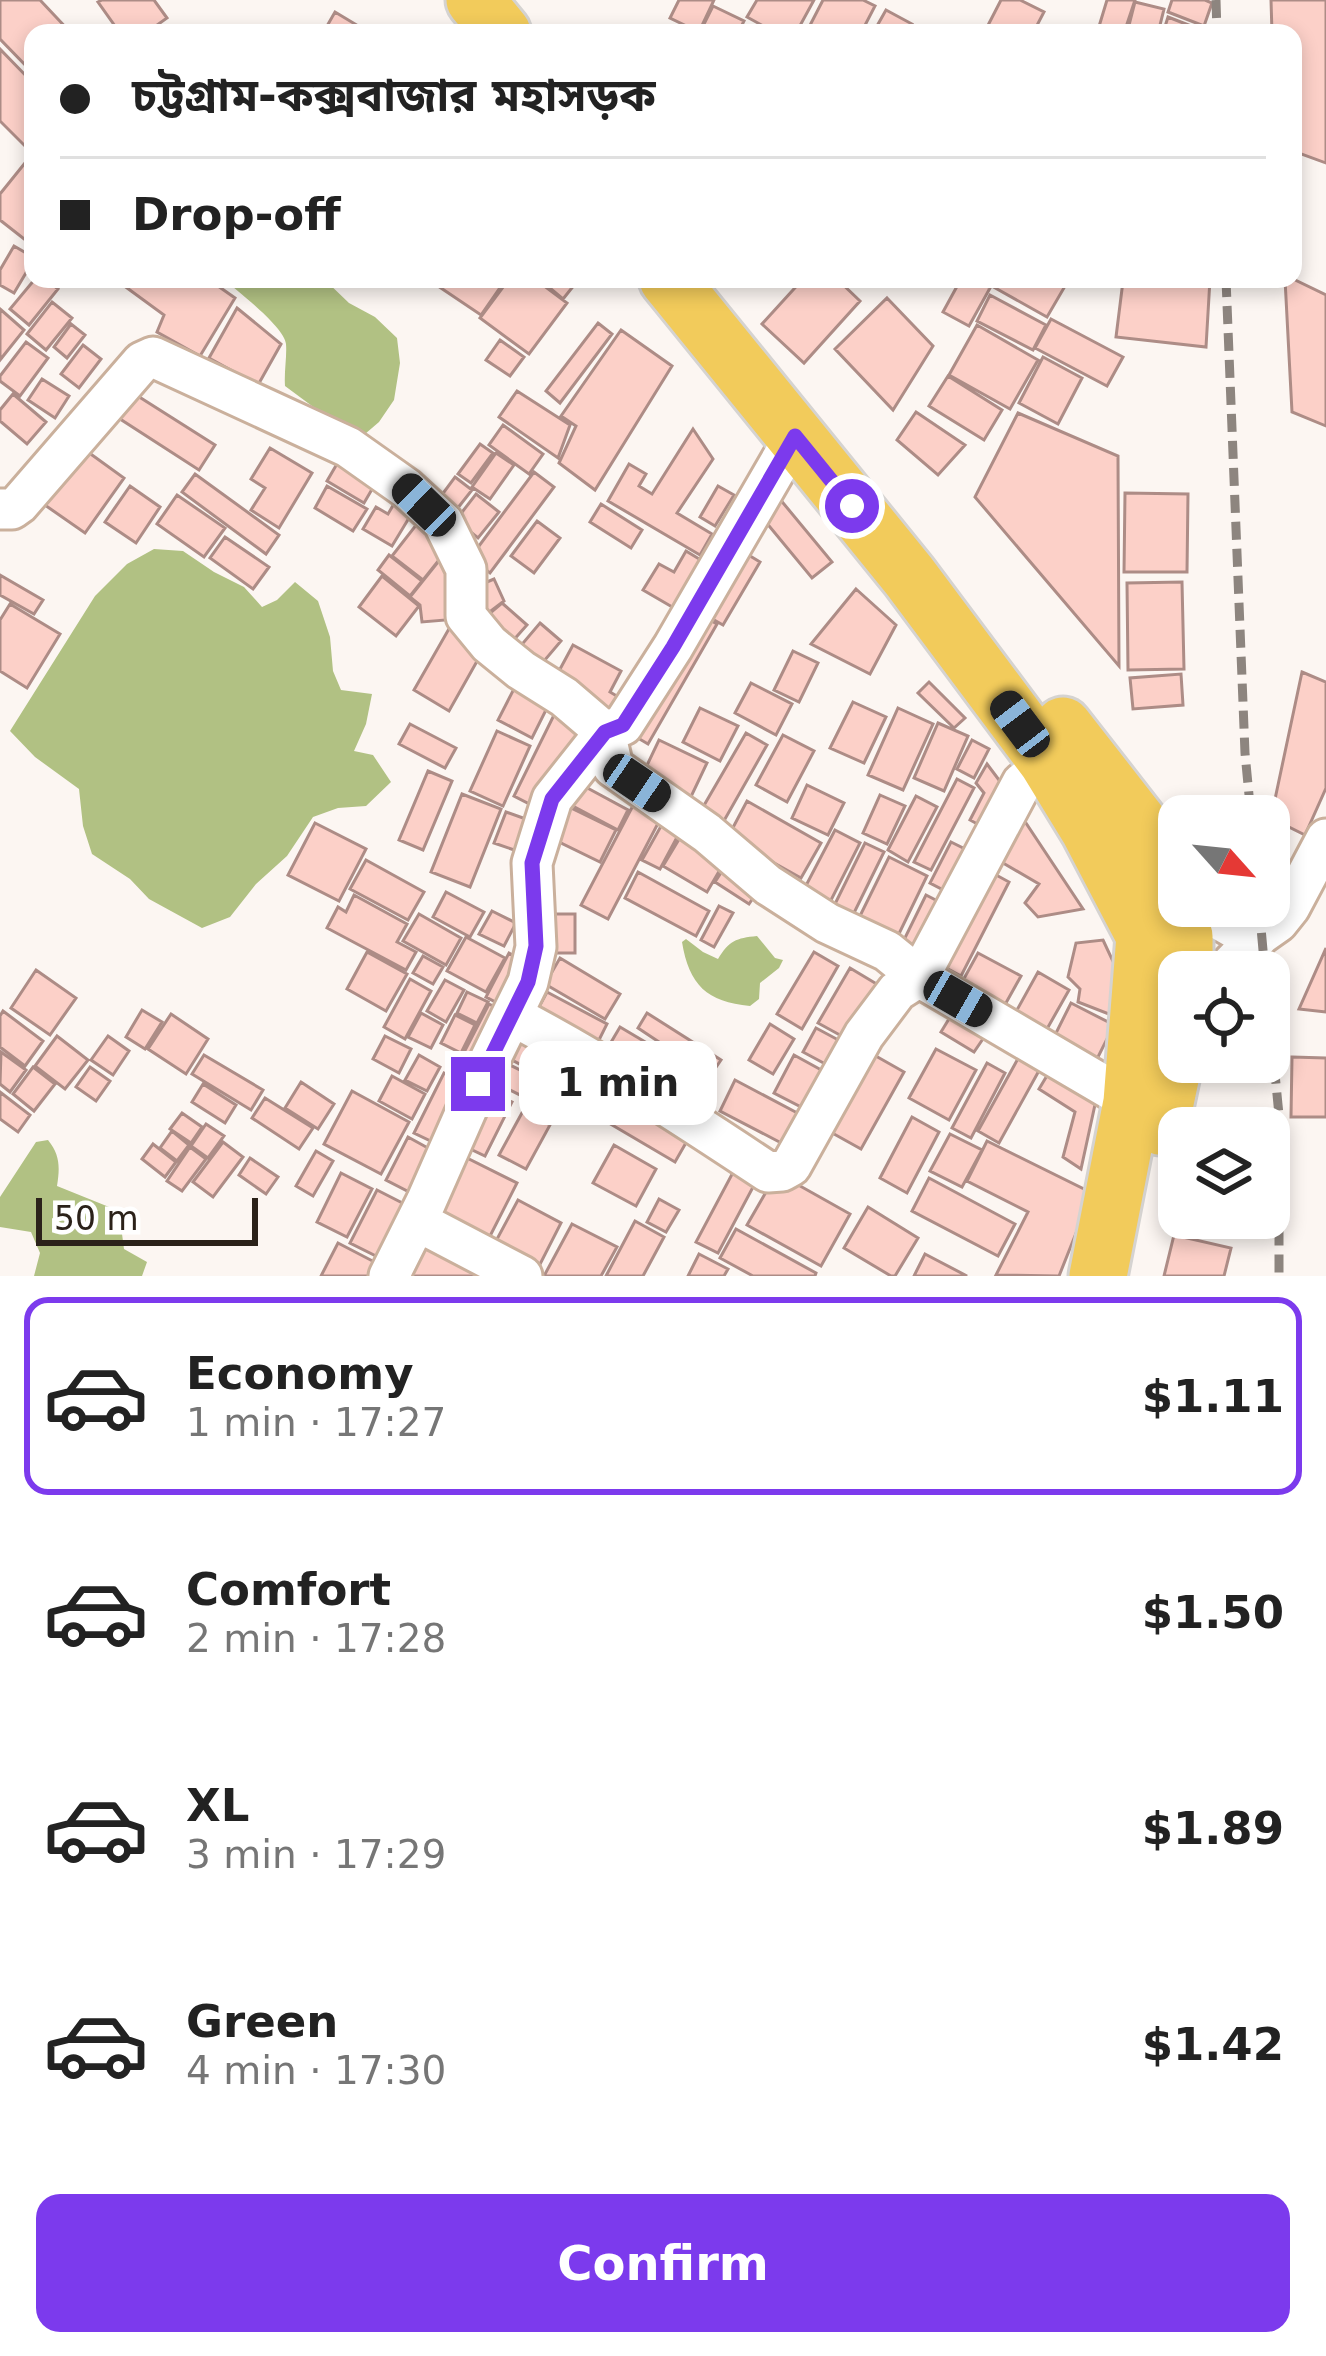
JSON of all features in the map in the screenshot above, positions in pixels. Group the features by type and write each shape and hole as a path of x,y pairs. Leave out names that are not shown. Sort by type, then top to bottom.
{"highway":[{"path":"443,0 463,24"},
{"path":"475,0 495,24"},
{"path":"675,288 909,576 1048,762 1090,830 1144,936 1148,1104 1125,1276"},
{"path":"710,288 1148,835 1184,935 1184,951"},
{"path":"1099,1276 1158,1082"}],"street":[{"path":"0,509 19,504 142,362 153,357 348,447 406,488 442,522 466,569 466,616 489,644 605,732 613,767 707,833 768,885 827,923 887,951 919,977 1148,1104"},
{"path":"388,1276 528,982 536,946 532,863 552,799 605,732 623,725 795,436"},
{"path":"513,1016 661,1102 767,1172 782,1171 791,1166 864,1035 897,991 919,977 1022,783 1048,762"},
{"path":"1244,951 1290,907 1326,839"},
{"path":"1233,927 1255,940"},
{"path":"417,1221 522,1276"}],"shaded area":[{"path":"234,288 333,288 375,317 397,338 400,363 394,400 379,422 365,434 343,429 285,386 284,337"},
{"path":"154,549 183,551 244,587 262,607 295,582 318,601 341,690 372,694 354,751 373,755 391,782 366,806 338,808 313,817 287,856 230,917 202,928 149,899 130,879 92,854 79,789 35,757 10,731 95,596 127,564"},
{"path":"757,936 775,958 783,960 760,983 759,999 750,1006 722,1000 702,989 690,970 682,942 686,939 718,959 734,942"},
{"path":"48,1140 58,1162 57,1186 119,1211 124,1249 147,1262 142,1276 34,1276 40,1253 31,1232 0,1227 0,1197 36,1142"}],"building":[{"path":"0,0 40,0 63,24 24,24 24,64 0,39"},
{"path":"154,0 167,18 159,24 114,24 98,2"},
{"path":"679,0 714,0 703,24 682,24 670,18"},
{"path":"757,0 814,0 801,24 760,24 747,17"},
{"path":"823,0 863,0 875,6 866,24 811,24"},
{"path":"1001,0 1020,0 1044,12 1038,24 989,24"},
{"path":"1107,0 1135,0 1127,24 1100,24"},
{"path":"1172,0 1212,3 1205,24 1168,12"},
{"path":"1271,0 1326,0 1326,163 1302,154 1302,24 1272,24"},
{"path":"1135,2 1164,9 1160,24 1129,24"},
{"path":"713,6 744,21 742,24 704,24"},
{"path":"886,10 912,24 878,24"},
{"path":"335,12 355,24 328,24"},
{"path":"0,49 24,74 24,145 0,121"},
{"path":"24,164 24,239 0,220 0,194"},
{"path":"14,246 24,252 24,276 14,293 0,285 0,270"},
{"path":"1302,283 1326,295 1326,426 1292,412 1285,288 1302,288"},
{"path":"28,288 58,289 29,325 10,309"},
{"path":"127,288 221,288 235,298 200,356 157,332 164,315"},
{"path":"441,288 500,288 481,315"},
{"path":"502,288 547,288 567,303 529,354 480,318"},
{"path":"550,288 572,288 563,299"},
{"path":"795,288 846,288 860,301 804,363 762,324"},
{"path":"956,288 990,288 969,326 943,312"},
{"path":"995,288 1064,288 1047,317"},
{"path":"1122,288 1209,288 1206,347 1116,337"},
{"path":"990,295 1046,325 1033,350 977,321"},
{"path":"887,298 933,346 893,410 835,349"},
{"path":"52,302 72,318 46,350 27,334"},
{"path":"237,308 281,344 258,385 209,358"},
{"path":"0,309 24,330 0,360"},
{"path":"1051,319 1123,357 1107,386 1035,348"},
{"path":"598,323 612,334 560,403 546,391"},
{"path":"71,324 85,335 67,358 54,347"},
{"path":"977,325 1038,360 1010,409 949,375"},
{"path":"621,330 672,366 595,490 559,463 576,426 561,416"},
{"path":"500,340 524,357 510,376 486,360"},
{"path":"26,342 48,358 20,396 0,376"},
{"path":"83,345 101,359 79,388 61,374"},
{"path":"1043,357 1082,378 1058,424 1019,403"},
{"path":"948,376 1002,410 984,440 929,406"},
{"path":"42,379 69,396 55,418 28,400"},
{"path":"517,391 570,425 558,458 499,417"},
{"path":"133,393 215,445 199,470 117,417"},
{"path":"13,394 46,422 27,444 0,421 0,410"},
{"path":"916,412 965,445 938,475 897,440"},
{"path":"1018,413 1118,456 1119,666 975,497"},
{"path":"503,425 543,454 529,474 489,445"},
{"path":"693,429 713,459 677,513 712,534 700,555 608,501 629,464 646,474 639,486 652,494"},
{"path":"480,444 493,453 471,483 458,474"},
{"path":"81,447 124,478 85,533 42,503"},
{"path":"270,448 312,473 279,528 251,510 265,488 251,479"},
{"path":"496,453 514,465 490,499 472,487"},
{"path":"341,457 378,479 364,503 327,481"},
{"path":"534,472 554,487 490,573 470,558"},
{"path":"195,474 279,535 266,554 182,492"},
{"path":"455,477 472,490 457,509 441,496"},
{"path":"130,486 160,507 136,543 105,522"},
{"path":"327,486 367,509 353,531 315,508"},
{"path":"718,486 734,495 715,526 700,517"},
{"path":"774,492 832,562 812,578 755,509"},
{"path":"1125,493 1188,494 1187,572 1124,572"},
{"path":"476,494 499,512 478,538 456,520"},
{"path":"177,495 225,528 204,557 157,524"},
{"path":"395,502 412,513 392,546 363,529 376,507 388,514"},
{"path":"601,504 642,530 631,548 590,522"},
{"path":"420,520 447,550 423,580 392,556"},
{"path":"537,521 560,538 534,573 511,556"},
{"path":"225,537 269,567 253,589 210,558"},
{"path":"737,548 760,562 723,625 700,612"},
{"path":"686,551 714,568 686,615 643,590 659,564 674,572"},
{"path":"446,552 458,619 422,622 420,605 410,597"},
{"path":"389,555 422,581 410,596 378,570"},
{"path":"0,575 43,600 34,614 0,595"},
{"path":"382,576 419,606 396,636 359,607"},
{"path":"494,579 504,601 483,617 475,587"},
{"path":"1182,582 1184,669 1128,670 1127,583"},
{"path":"856,589 896,625 870,674 811,644"},
{"path":"502,603 527,625 510,644 483,619"},
{"path":"10,604 60,634 27,688 0,671 0,620"},
{"path":"695,612 717,624 648,744 626,731"},
{"path":"540,623 561,641 539,667 518,649"},
{"path":"450,627 485,647 449,711 414,690"},
{"path":"573,645 621,671 610,692 632,705 622,723 552,684"},
{"path":"793,651 818,663 799,702 774,690"},
{"path":"1302,672 1326,682 1326,788 1305,835 1290,828 1290,795 1276,795"},
{"path":"1181,674 1183,705 1133,709 1130,678"},
{"path":"518,681 552,698 532,738 498,720"},
{"path":"929,682 965,718 954,728 918,693"},
{"path":"751,683 792,704 776,735 735,713"},
{"path":"853,702 886,717 864,763 830,748"},
{"path":"700,708 738,726 720,761 683,742"},
{"path":"898,708 933,724 903,790 868,775"},
{"path":"555,713 582,726 541,810 514,796"},
{"path":"938,723 968,736 944,791 914,778"},
{"path":"410,724 456,748 445,768 399,744"},
{"path":"497,731 530,746 503,806 470,791"},
{"path":"746,733 767,745 721,826 699,814"},
{"path":"783,735 814,751 787,802 756,785"},
{"path":"659,740 707,763 688,803 640,780"},
{"path":"972,740 989,749 974,778 957,769"},
{"path":"987,764 1011,796 992,832 970,820 984,793 976,783"},
{"path":"428,771 452,781 423,850 399,840"},
{"path":"957,779 974,788 931,870 914,862"},
{"path":"580,784 628,810 618,830 569,804"},
{"path":"807,785 844,803 828,835 792,818"},
{"path":"462,794 501,809 470,887 431,872"},
{"path":"880,795 905,806 887,844 863,833"},
{"path":"638,796 665,810 608,919 581,905"},
{"path":"916,796 937,807 908,862 888,850"},
{"path":"747,801 821,843 801,878 728,837"},
{"path":"571,808 616,830 600,862 555,840"},
{"path":"1016,808 1083,909 1038,917 1025,903 1039,884 991,856"},
{"path":"506,812 537,823 526,854 494,843"},
{"path":"665,819 682,828 660,869 642,860"},
{"path":"315,823 366,849 339,901 288,875"},
{"path":"835,830 860,843 827,908 801,895"},
{"path":"684,831 728,856 707,892 663,866"},
{"path":"951,842 971,852 951,894 930,883"},
{"path":"865,843 884,852 850,921 831,912"},
{"path":"889,857 927,876 894,944 855,926"},
{"path":"366,860 424,892 408,920 350,889"},
{"path":"728,862 762,885 749,904 715,882"},
{"path":"987,870 1009,882 961,976 939,964"},
{"path":"638,872 709,911 696,936 625,898"},
{"path":"446,892 484,912 470,937 433,917"},
{"path":"354,895 407,924 397,942 416,952 406,970 327,928 338,907 346,912"},
{"path":"926,895 949,907 921,963 898,952"},
{"path":"719,906 733,913 714,947 701,940"},
{"path":"492,911 516,923 504,946 479,934"},
{"path":"419,914 461,938 446,965 403,941"},
{"path":"551,914 575,914 575,953 550,953"},
{"path":"466,937 505,958 486,992 447,971"},
{"path":"1103,940 1118,972 1119,1018 1078,1002 1080,989 1068,977 1076,943"},
{"path":"1326,948 1326,1012 1299,1009"},
{"path":"367,952 407,974 386,1011 347,989"},
{"path":"814,952 838,966 802,1029 777,1014"},
{"path":"509,953 531,965 507,1008 486,997"},
{"path":"978,953 1021,976 997,1019 955,995"},
{"path":"423,956 443,967 433,984 413,973"},
{"path":"560,958 620,994 605,1019 545,984"},
{"path":"850,968 880,986 849,1040 818,1023"},
{"path":"36,970 76,998 50,1035 11,1008"},
{"path":"1038,972 1069,990 1043,1036 1012,1019"},
{"path":"410,979 431,991 405,1039 384,1027"},
{"path":"445,980 464,990 446,1022 427,1011"},
{"path":"467,992 488,1002 477,1023 457,1013"},
{"path":"547,992 607,1024 593,1052 532,1020"},
{"path":"1071,1003 1114,1025 1096,1061 1053,1039"},
{"path":"489,1004 509,1014 478,1074 458,1064"},
{"path":"955,1009 989,1030 974,1052 941,1032"},
{"path":"142,1010 162,1022 145,1049 126,1037"},
{"path":"3,1011 43,1041 25,1066 0,1047"},
{"path":"421,1013 443,1025 431,1048 408,1037"},
{"path":"647,1013 721,1060 710,1076 638,1028"},
{"path":"171,1014 208,1039 186,1074 148,1049"},
{"path":"455,1015 475,1025 461,1053 441,1043"},
{"path":"770,1024 794,1039 773,1074 749,1060"},
{"path":"620,1027 652,1046 633,1079 600,1061"},
{"path":"816,1028 844,1043 831,1067 803,1052"},
{"path":"521,1029 589,1065 575,1093 506,1057"},
{"path":"57,1036 88,1060 65,1089 35,1066"},
{"path":"108,1036 129,1051 113,1075 91,1060"},
{"path":"385,1036 411,1049 399,1073 373,1059"},
{"path":"936,1049 976,1070 949,1120 909,1098"},
{"path":"867,1051 904,1072 861,1149 825,1129"},
{"path":"1,1052 26,1070 10,1092 0,1084"},
{"path":"655,1053 709,1083 693,1111 639,1081"},
{"path":"204,1055 263,1090 251,1110 192,1074"},
{"path":"419,1055 440,1067 427,1091 405,1080"},
{"path":"794,1055 825,1072 805,1109 774,1093"},
{"path":"1020,1055 1041,1067 999,1143 978,1131"},
{"path":"1292,1057 1326,1058 1326,1117 1291,1117"},
{"path":"506,1063 560,1090 550,1110 496,1083"},
{"path":"987,1063 1005,1073 971,1138 952,1128"},
{"path":"33,1067 55,1084 34,1111 13,1094"},
{"path":"90,1067 110,1081 96,1101 76,1087"},
{"path":"592,1069 608,1078 592,1110 575,1102"},
{"path":"444,1073 469,1086 439,1145 414,1133"},
{"path":"1048,1074 1096,1100 1081,1169 1063,1157 1075,1112 1039,1089"},
{"path":"392,1076 425,1094 412,1119 379,1101"},
{"path":"735,1080 805,1117 789,1147 720,1111"},
{"path":"301,1082 334,1104 318,1129 285,1108"},
{"path":"203,1084 236,1105 225,1123 192,1102"},
{"path":"352,1091 409,1122 381,1174 324,1144"},
{"path":"489,1091 512,1102 485,1156 462,1145"},
{"path":"619,1091 691,1134 675,1162 602,1119"},
{"path":"0,1092 30,1115 18,1132 0,1119"},
{"path":"265,1098 313,1128 299,1149 252,1118"},
{"path":"523,1111 550,1125 526,1169 499,1155"},
{"path":"182,1113 202,1127 191,1143 170,1129"},
{"path":"912,1117 939,1132 907,1193 880,1178"},
{"path":"206,1124 224,1136 208,1158 191,1146"},
{"path":"172,1131 189,1145 177,1161 160,1148"},
{"path":"950,1134 982,1150 962,1187 930,1171"},
{"path":"408,1137 437,1153 415,1195 386,1180"},
{"path":"987,1141 1092,1193 1059,1276 996,1275 1028,1212 967,1181"},
{"path":"223,1142 243,1157 213,1197 193,1182"},
{"path":"153,1144 176,1162 165,1177 142,1159"},
{"path":"614,1145 656,1169 636,1206 593,1183"},
{"path":"190,1147 206,1159 182,1191 167,1181"},
{"path":"316,1151 333,1161 313,1196 296,1186"},
{"path":"457,1153 517,1183 487,1242 427,1213"},
{"path":"250,1158 278,1177 266,1194 239,1175"},
{"path":"738,1163 760,1174 718,1253 696,1242"},
{"path":"341,1173 372,1189 347,1237 317,1222"},
{"path":"777,1173 850,1214 821,1266 747,1225"},
{"path":"929,1178 1015,1224 998,1256 912,1211"},
{"path":"377,1190 414,1209 388,1262 350,1243"},
{"path":"659,1199 679,1210 666,1232 647,1222"},
{"path":"518,1200 561,1223 534,1276 489,1254"},
{"path":"868,1207 918,1238 895,1276 844,1248"},
{"path":"635,1221 664,1237 643,1276 606,1276"},
{"path":"572,1224 617,1247 601,1276 544,1276"},
{"path":"418,1225 482,1258 473,1276 399,1276"},
{"path":"736,1229 815,1276 753,1276 720,1258"},
{"path":"1173,1239 1231,1248 1224,1276 1164,1276"},
{"path":"338,1243 386,1268 381,1276 321,1276"},
{"path":"699,1254 728,1269 724,1276 688,1276"},
{"path":"925,1254 967,1276 914,1276"}],"railway":[{"path":"1216,0 1217,24"},
{"path":"1226,288 1249,795"},
{"path":"1261,927 1263,951"},
{"path":"1276,1083 1279,1276"}],"route":[{"path":"478,1084 528,982 536,946 532,863 552,799 605,732 623,725 795,436 852,506"}]}
